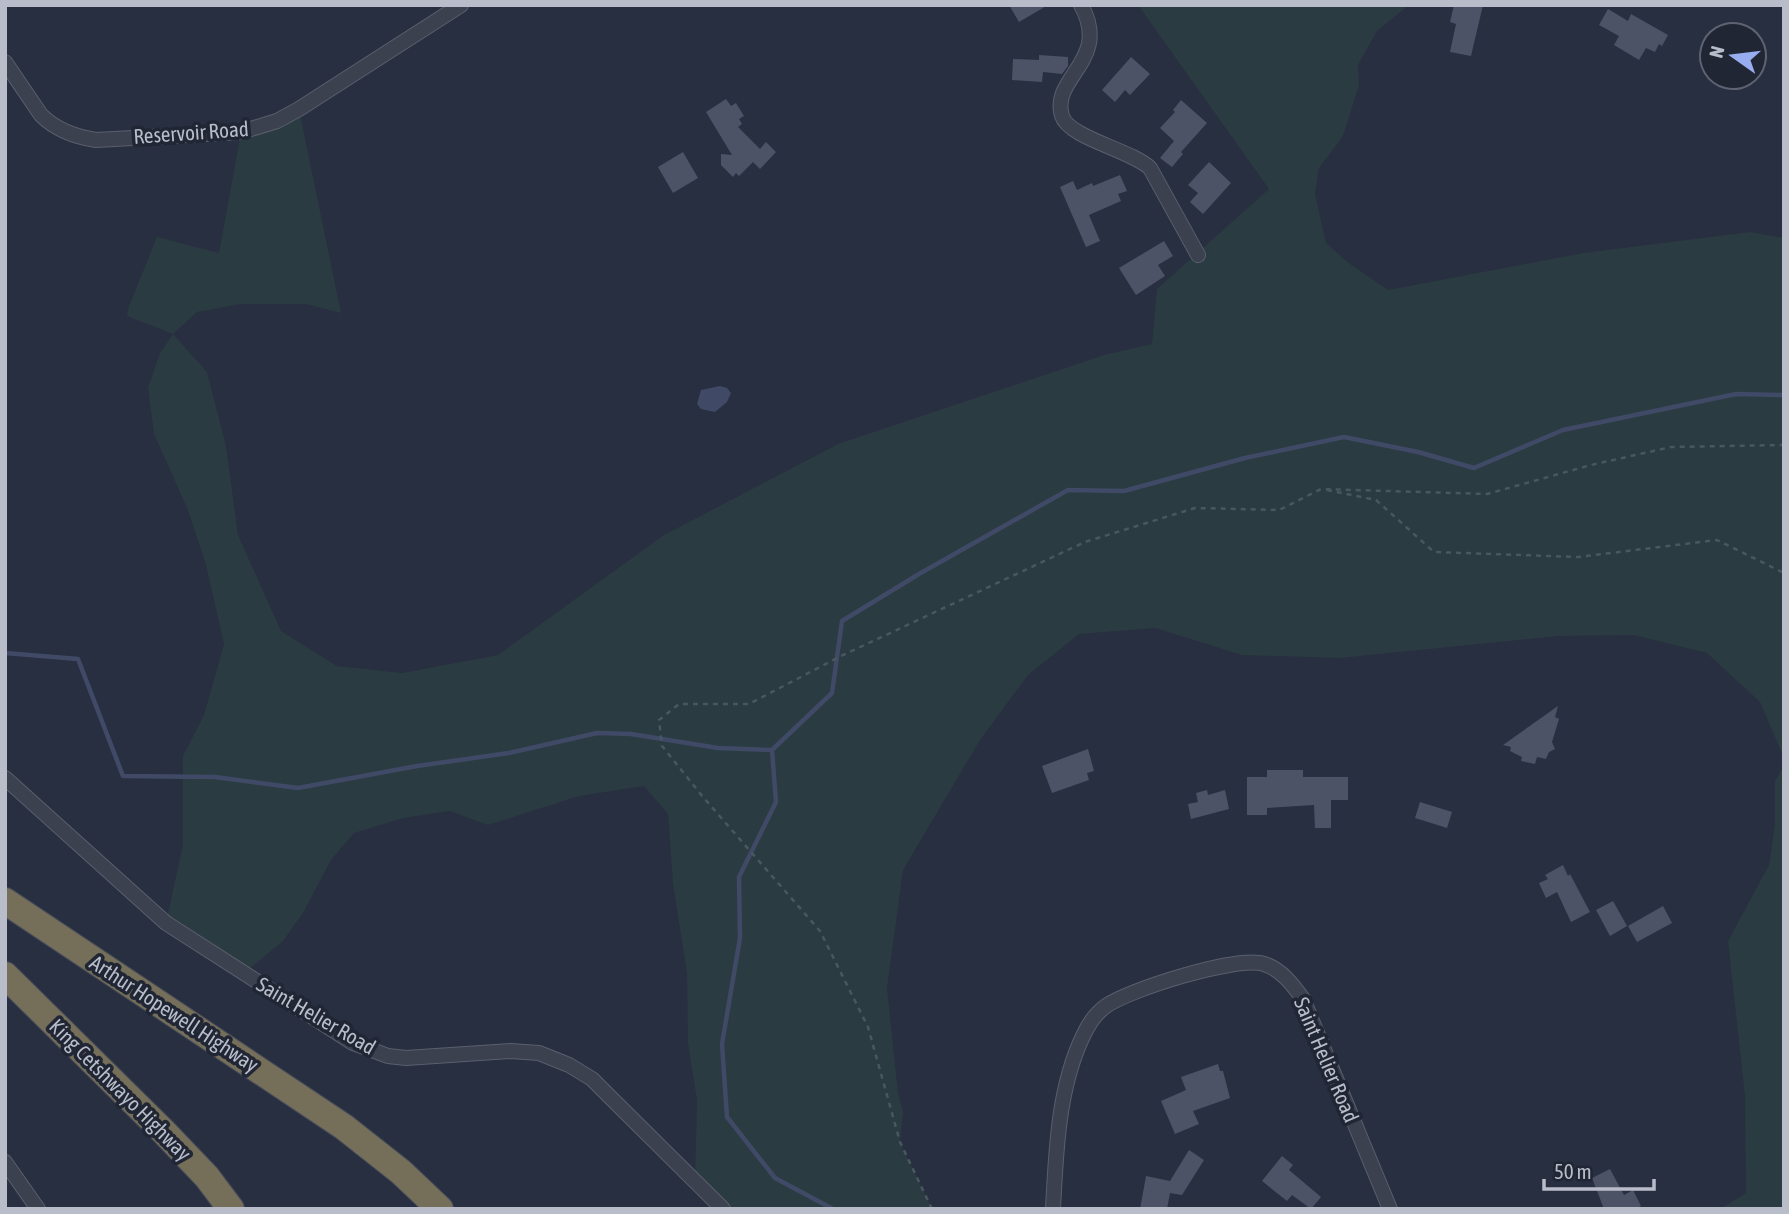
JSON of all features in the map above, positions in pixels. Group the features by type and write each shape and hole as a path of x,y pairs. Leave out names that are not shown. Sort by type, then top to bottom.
{"highway":[{"name":"Arthur Hopewell Highway","path":"5,901 344,1127 401,1171 440,1209"},
{"name":"King Cetshwayo Highway","path":"5,975 181,1150 207,1177 231,1209"}],"street":[{"name":"Reservoir Road","path":"5,62 41,115 49,123 76,136 96,140 241,132 277,121 461,5"},
{"path":"1081,5 1090,33 1089,49 1062,93 1062,118 1080,134 1140,158 1150,168 1198,255"},
{"name":"Saint Helier Road","path":"5,778 166,923 324,1026 369,1051 388,1056 405,1058 519,1051 539,1053 569,1065 592,1079 723,1209"},
{"name":"Saint Helier Road","path":"1053,1209 1057,1136 1062,1109 1077,1052 1097,1014 1106,1006 1146,988 1247,962 1264,964 1275,969 1291,983 1303,999 1390,1209"},
{"path":"5,1162 38,1209"}],"path":[{"path":"932,1209 900,1142 868,1027 820,931 662,746 659,720 679,704 750,704 841,656 1085,542 1195,508 1279,510 1321,489 1488,494 1591,465 1671,447 1784,445"},
{"path":"1321,489 1376,500 1434,552 1578,557 1717,540 1784,573"}],"shaded area":[{"path":"1138,5 1409,5 1377,31 1358,65 1359,85 1343,136 1319,168 1315,194 1326,243 1350,264 1388,290 1583,253 1750,232 1784,238 1784,758 1760,702 1707,653 1634,635 1559,636 1340,658 1242,655 1155,628 1079,634 1028,675 980,740 903,870 887,988 898,1093 903,1112 900,1142 932,1209 723,1209 695,1181 697,1100 688,1043 687,973 673,884 668,814 644,786 579,796 488,825 450,811 403,818 354,833 331,860 303,913 283,941 243,974 166,923 183,844 183,756 204,715 224,644 206,565 188,510 154,434 148,388 160,353 173,334 207,372 226,446 238,535 281,631 337,666 402,673 498,655 664,535 838,444 1104,355 1152,344 1157,289 1269,189"},
{"path":"299,109 341,313 306,304 241,304 197,312 173,334 127,316 157,237 219,253 241,132"},
{"path":"1784,766 1784,1209 1720,1209 1746,1193 1745,1096 1728,941 1769,865 1775,823 1775,781"}],"water":[{"path":"720,386 731,393 727,402 715,412 701,409 697,404 701,390"}],"building":[{"path":"1009,5 1048,5 1019,22"},
{"path":"1454,5 1483,5 1471,56 1450,52 1456,24 1450,22"},
{"path":"1608,9 1628,21 1631,14 1668,35 1662,46 1659,44 1655,52 1646,48 1639,60 1614,45 1619,36 1599,25"},
{"path":"1039,55 1068,57 1068,66 1062,74 1043,72 1042,82 1012,80 1013,59 1039,60"},
{"path":"1131,57 1150,74 1130,95 1125,90 1115,102 1102,90"},
{"path":"726,99 731,106 736,103 744,116 739,119 742,124 738,127 760,149 766,142 776,152 760,169 753,162 739,176 736,173 733,177 721,165 721,154 732,155 706,112"},
{"path":"1181,100 1207,123 1181,152 1183,154 1172,167 1160,158 1174,141 1160,128 1175,112 1173,110"},
{"path":"683,152 698,178 673,193 658,167"},
{"path":"1209,162 1231,183 1203,214 1190,202 1198,193 1188,185"},
{"path":"1120,175 1127,191 1118,194 1121,201 1089,215 1100,241 1086,247 1060,187 1073,181 1077,190"},
{"path":"1164,241 1173,256 1158,265 1165,276 1136,295 1119,268"},
{"path":"1558,706 1555,717 1559,719 1552,742 1555,749 1549,752 1546,759 1537,757 1535,764 1521,761 1522,757 1510,751 1511,747 1503,745"},
{"path":"1088,749 1094,771 1087,773 1089,780 1052,793 1042,766"},
{"path":"1267,770 1303,770 1303,777 1348,777 1348,800 1331,800 1331,828 1315,828 1314,805 1267,808 1267,815 1247,815 1247,777 1267,777"},
{"path":"1207,790 1208,795 1225,790 1229,809 1191,819 1188,804 1198,802 1196,793"},
{"path":"1420,802 1452,812 1447,828 1415,818"},
{"path":"1563,865 1590,912 1571,922 1557,892 1546,898 1539,883 1548,879 1545,875"},
{"path":"1613,901 1627,926 1610,936 1596,910"},
{"path":"1663,906 1672,923 1637,942 1628,926"},
{"path":"1218,1064 1220,1071 1223,1071 1230,1098 1193,1111 1199,1124 1175,1134 1161,1101 1186,1090 1181,1077"},
{"path":"1189,1150 1204,1160 1182,1195 1170,1193 1167,1209 1140,1209 1146,1176 1170,1181"},
{"path":"1282,1156 1293,1165 1289,1170 1321,1197 1311,1209 1292,1195 1287,1201 1262,1181"},
{"path":"1610,1169 1624,1195 1633,1190 1641,1206 1635,1209 1604,1209 1592,1178"}],"waterway":[{"path":"5,653 78,659 123,776 215,777 298,788 417,766 509,753 597,733 631,734 718,748 772,750 832,693 842,621 1068,490 1124,491 1245,458 1344,437 1418,452 1474,468 1563,430 1736,394 1784,395"},
{"path":"772,750 776,802 739,877 740,938 722,1044 727,1117 775,1178 833,1209"}]}
